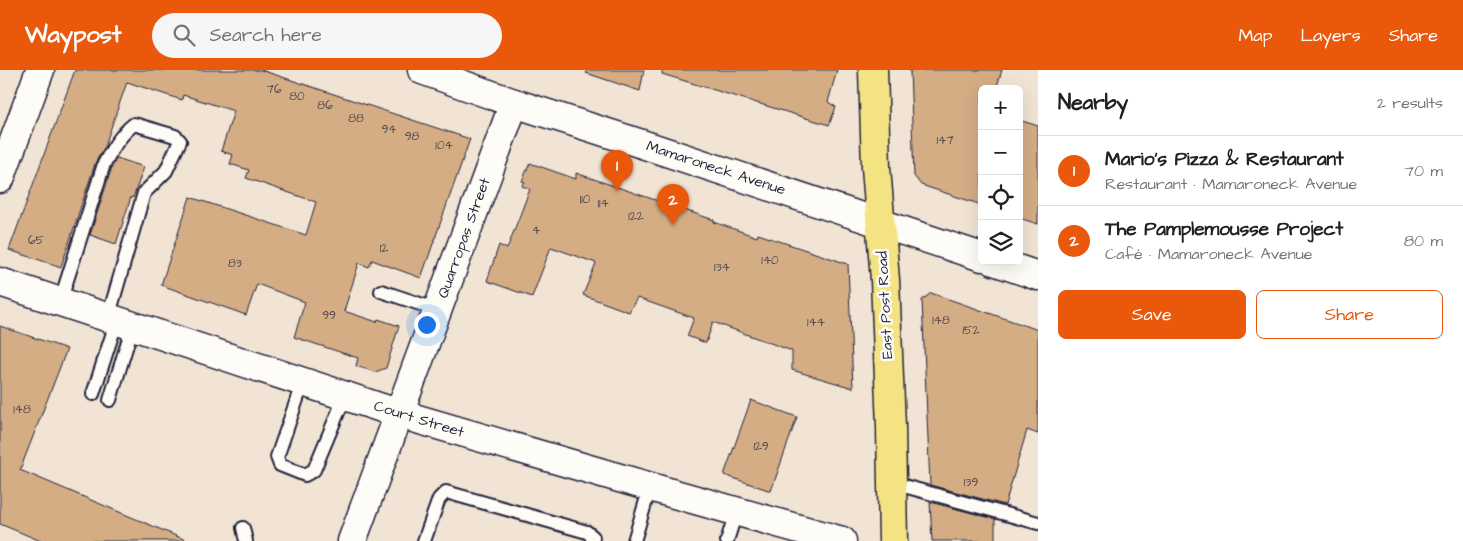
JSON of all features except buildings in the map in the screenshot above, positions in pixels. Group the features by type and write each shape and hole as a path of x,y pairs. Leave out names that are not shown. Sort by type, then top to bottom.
{"main road":[{"name":"East Post Road","path":"873,70 876,167 885,280 893,483 893,541"}],"street":[{"path":"0,180 40,70"},
{"name":"Mamaroneck Avenue","path":"422,70 514,104 642,144 978,256"},
{"name":"Quarropas Street","path":"352,541 514,104"},
{"path":"1006,265 1038,276"},
{"name":"Court Street","path":"0,282 400,414 842,541"}],"lane":[{"path":"60,302 104,164 114,146 134,124 175,136 180,141 171,164 144,193 119,321 110,400"},
{"path":"380,291 438,310"},
{"path":"93,394 119,321"},
{"path":"303,382 277,457 280,465 305,475 314,470 344,396"},
{"path":"893,483 1038,523"},
{"path":"634,541 650,487"},
{"path":"424,541 439,499 446,492 587,532 593,537 592,541"},
{"path":"727,541 736,512"},
{"path":"243,528 246,541"}],"place":[{"name":"Mario's Pizza & Restaurant","path":"617,191"},
{"name":"The Pamplemousse Project","path":"673,225"}]}
